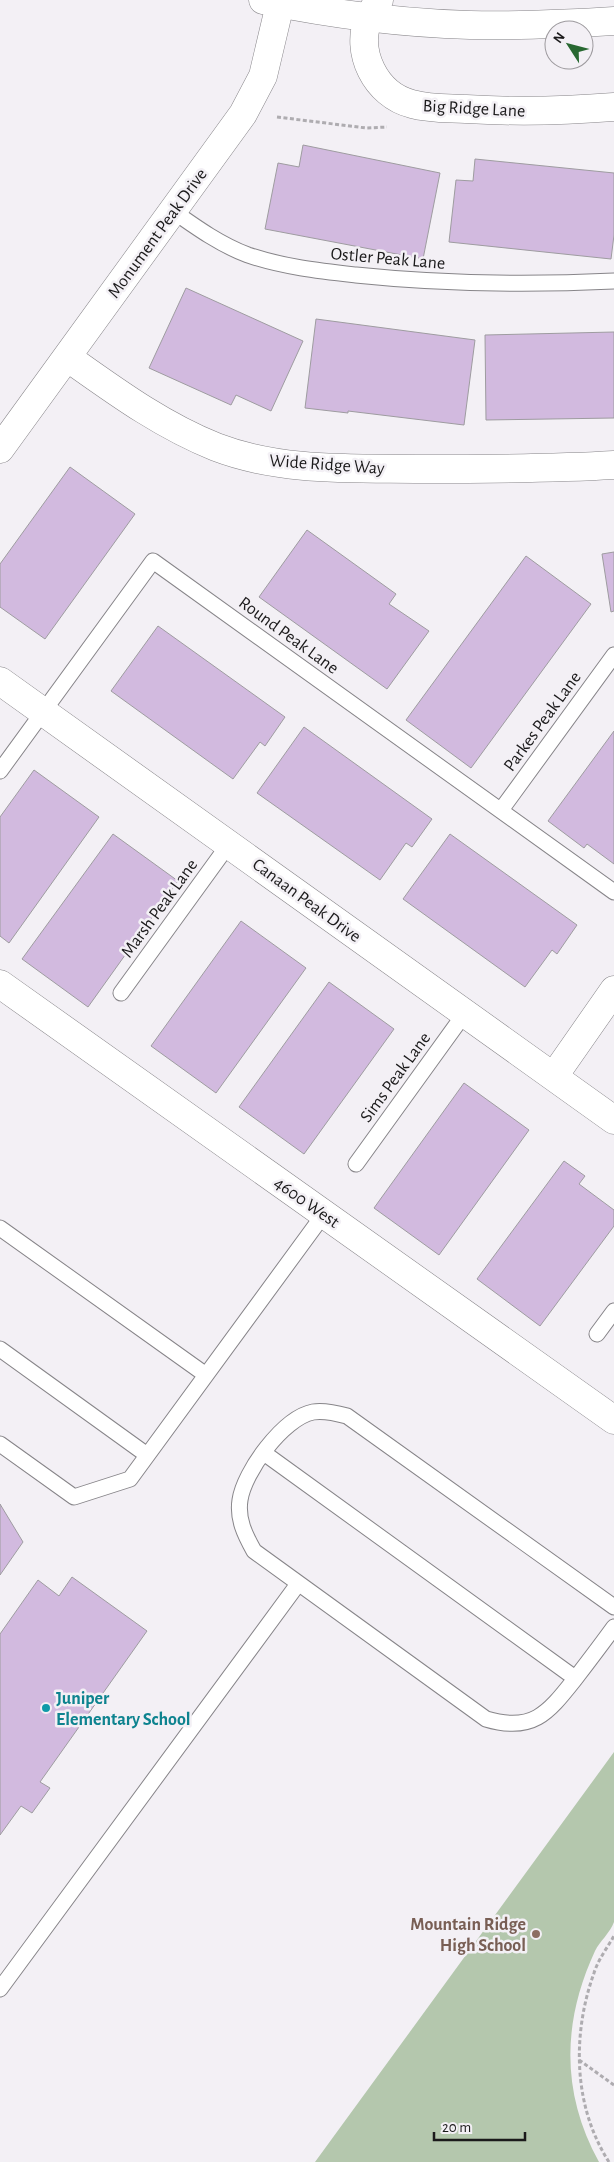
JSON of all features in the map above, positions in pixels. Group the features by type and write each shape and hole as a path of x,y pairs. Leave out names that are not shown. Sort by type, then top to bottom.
{"street":[{"path":"275,1 374,9 470,25 537,25 614,21"},
{"name":"Monument Peak Drive","path":"0,450 244,114 255,94 269,57 275,1"},
{"name":"Big Ridge Lane","path":"374,9 364,36 368,63 375,77 384,88 397,98 411,104 426,107 495,111 614,107"},
{"name":"Wide Ridge Way","path":"67,357 155,418 183,433 217,447 252,458 292,465 333,468 550,469 614,466"},
{"name":"Canaan Peak Drive","path":"0,681 614,1120"},
{"name":"4600 West","path":"0,984 614,1420"},
{"path":"554,1076 614,990"}],"lane":[{"name":"Ostler Peak Lane","path":"173,211 227,246 269,262 292,267 384,278 452,283 520,284 614,281"},
{"name":"Round Peak Lane","path":"0,771 153,561 614,892"},
{"name":"Parkes Peak Lane","path":"501,810 614,655"},
{"name":"Marsh Peak Lane","path":"121,993 229,844"},
{"name":"Sims Peak Lane","path":"356,1164 465,1013"},
{"path":"0,1444 74,1497 130,1479 324,1214"},
{"path":"0,1228 206,1375"},
{"path":"597,1334 614,1311"},
{"path":"0,1349 148,1455"},
{"path":"614,1607 347,1416 330,1412 312,1412 281,1431 243,1484 240,1519 245,1535 254,1551 486,1719 499,1723 519,1724 538,1718 553,1707 614,1627"},
{"path":"264,1453 575,1678"},
{"path":"0,1989 298,1584"}],"path":[{"path":"276,117 366,128 395,127"},
{"path":"609,2162 587,2116 579,2072 579,2060 580,2023 594,1972 614,1936"},
{"path":"579,2060 614,2085"}],"green space":[{"name":"Mountain Ridge High School","path":"614,1752 614,1922 595,1951 584,1978 576,2004 570,2057 572,2084 578,2110 599,2162 315,2162"}],"building":[{"path":"303,145 440,173 423,259 265,229 278,163 299,167"},
{"path":"475,159 614,173 614,235 611,259 449,242 456,180 473,181"},
{"path":"186,288 303,341 271,411 236,395 231,405 149,368"},
{"path":"316,319 475,340 464,425 348,411 348,413 305,408"},
{"path":"614,332 614,418 486,420 485,335"},
{"path":"70,467 135,514 45,639 0,607 0,564"},
{"path":"307,530 396,594 389,604 429,631 387,689 259,597"},
{"path":"614,552 614,611 611,612 602,554"},
{"path":"526,556 591,604 471,768 406,720"},
{"path":"158,626 285,717 265,746 260,742 233,779 111,691"},
{"path":"304,727 432,819 412,847 406,843 380,880 257,793"},
{"path":"614,731 614,864 587,844 584,848 548,821"},
{"path":"34,770 99,817 9,943 0,936 0,817"},
{"path":"113,834 178,881 88,1007 22,959"},
{"path":"450,834 577,925 557,954 552,950 525,987 403,899"},
{"path":"241,921 306,968 216,1093 151,1046"},
{"path":"329,982 394,1029 304,1154 239,1107"},
{"path":"464,1083 529,1130 439,1255 374,1208"},
{"path":"564,1161 585,1176 579,1184 614,1210 614,1226 540,1326 477,1279"},
{"path":"0,1504 23,1542 0,1575"},
{"name":"Juniper Elementary School","path":"72,1577 147,1631 40,1782 50,1788 32,1813 21,1806 0,1835 0,1634 38,1580 59,1596"}],"place":[{"name":"Juniper Elementary School","path":"46,1708"},
{"name":"Mountain Ridge High School","path":"536,1934"}]}
